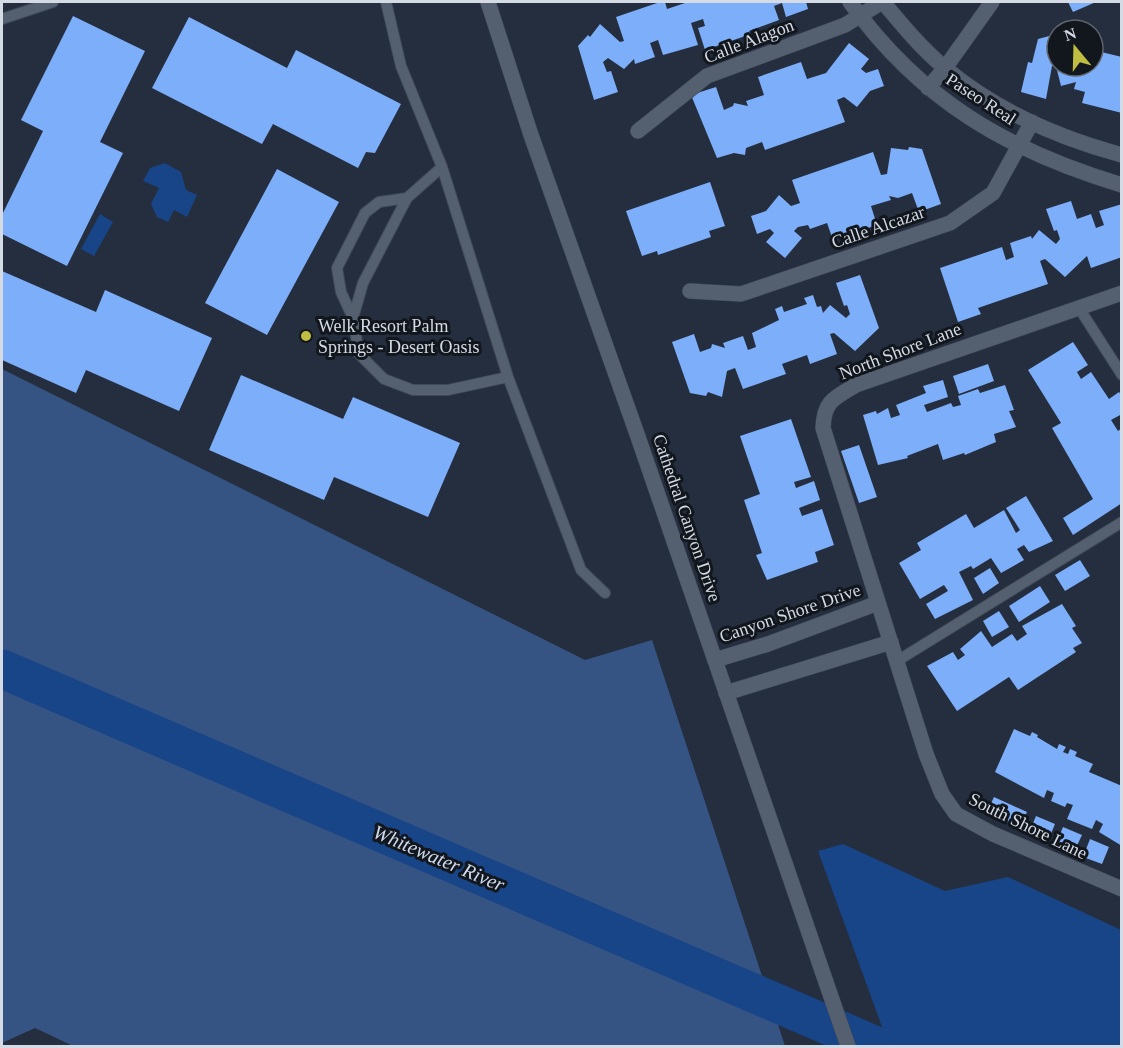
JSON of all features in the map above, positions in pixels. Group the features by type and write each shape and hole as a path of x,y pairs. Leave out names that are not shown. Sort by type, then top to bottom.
{"street":[{"name":"Cathedral Canyon Drive","path":"488,2 531,135 848,1047"},
{"name":"Paseo Real","path":"850,2 890,53 928,88 968,117 1049,161 1122,185"},
{"name":"Paseo Real","path":"882,2 912,37 945,68 975,90 1032,122 1073,139 1122,155"},
{"name":"Calle Alagon","path":"638,131 707,76 845,25 882,2"},
{"path":"928,88 992,2"},
{"name":"Calle Alcazar","path":"690,291 741,294 950,223 993,193 1032,122"},
{"name":"North Shore Lane","path":"891,642 823,428 824,412 832,399 856,385 1122,293"},
{"name":"Canyon Shore Drive","path":"715,660 768,644 878,603"},
{"path":"726,693 891,642"},
{"name":"South Shore Lane","path":"891,642 926,754 942,794 956,814 993,834 1122,889"}],"lane":[{"path":"2,19 53,2"},
{"path":"386,2 401,66 442,167 508,377 581,570 605,593"},
{"path":"353,318 363,282 407,198 442,167"},
{"path":"407,198 379,202 365,213 337,268 341,292 353,318 359,354 384,379 413,390 448,390 508,377"},
{"path":"1079,308 1122,375"},
{"path":"897,661 1122,522"}],"shaded area":[{"path":"165,163 181,172 186,190 197,195 187,217 174,210 168,222 157,217 151,204 159,188 143,181 150,168"},
{"path":"100,214 113,222 94,256 81,249"},
{"path":"2,369 585,660 652,640 785,1046 73,1046 35,1028 2,1043"},
{"path":"843,844 945,891 1008,877 1121,930 1121,1046 889,1046 818,851"}],"building":[{"path":"665,2 667,9 688,2 806,2 808,9 786,17 782,3 774,6 779,20 749,31 751,34 705,50 698,28 705,26 703,19 691,23 698,45 663,55 658,40 650,43 655,57 635,64 634,59 624,69 608,58 603,62 607,72 611,71 618,92 594,100 578,46 588,35 590,37 600,24 620,42 624,41 616,17"},
{"path":"1068,2 1096,2 1073,12"},
{"path":"73,16 145,51 100,142 123,153 67,266 2,234 2,215 43,131 21,120"},
{"path":"189,17 287,68 296,50 401,104 375,153 366,152 358,168 273,124 262,144 152,88"},
{"path":"1045,37 1045,78 1050,78 1046,99 1021,92 1028,62 1032,63 1038,39"},
{"path":"849,43 869,59 861,69 866,73 878,69 884,86 870,91 857,107 844,97 837,100 845,122 765,150 762,142 746,148 745,155 734,153 717,158 691,95 716,87 724,110 733,106 734,103 748,106 746,101 764,95 758,77 801,62 807,79 826,73"},
{"path":"1105,53 1122,57 1122,113 1082,103 1085,92 1074,89 1076,82 1061,86 1059,78 1105,78"},
{"path":"909,147 922,149 941,204 919,212 912,193 898,198 889,196 891,200 871,206 877,225 833,240 827,223 810,229 808,225 798,227 794,231 802,238 785,258 766,242 774,233 770,229 757,234 751,216 766,211 779,195 791,206 800,203 792,180 873,152 881,175 887,174 891,148 908,150"},
{"path":"277,169 339,202 267,335 205,303"},
{"path":"710,182 725,226 709,231 711,237 658,255 657,251 642,256 626,211"},
{"path":"1071,201 1077,219 1091,214 1096,228 1104,225 1099,211 1122,204 1122,257 1091,268 1087,256 1065,277 1045,259 1040,261 1048,284 978,308 981,314 958,322 940,268 1002,247 1006,260 1014,257 1010,243 1031,236 1032,239 1039,230 1056,244 1060,239 1057,230 1054,231 1046,209"},
{"path":"2,271 96,312 105,290 212,338 179,411 86,370 76,393 2,360"},
{"path":"860,275 879,328 855,351 834,333 830,334 837,354 810,364 807,355 782,364 786,374 743,389 735,368 727,371 722,397 708,392 706,396 690,393 672,342 694,334 700,352 711,348 712,344 725,348 723,343 743,336 748,350 756,347 752,333 779,320 775,309 782,306 784,312 807,304 804,298 813,295 817,307 821,306 823,313 830,305 846,318 850,314 847,305 844,306 836,283"},
{"path":"1073,342 1088,365 1077,372 1081,379 1091,372 1109,399 1119,392 1122,396 1122,414 1111,420 1118,431 1122,428 1122,503 1073,535 1063,518 1093,499 1052,428 1061,423 1028,370"},
{"path":"988,364 994,381 959,394 953,376"},
{"path":"241,375 343,419 353,397 460,443 428,517 334,477 324,500 209,450"},
{"path":"943,380 948,397 924,405 927,412 951,403 953,407 961,405 958,396 978,389 980,393 1005,385 1014,410 1009,411 1016,427 994,434 996,442 965,455 964,453 943,460 938,444 907,456 908,458 878,465 863,415 876,411 877,414 888,408 891,418 900,415 896,405 926,393 923,386"},
{"path":"791,419 811,477 794,482 796,488 814,481 820,500 799,508 802,516 822,509 834,545 815,552 818,562 767,580 756,555 762,553 744,500 760,494 740,436"},
{"path":"859,445 877,497 859,503 841,451"},
{"path":"1026,496 1053,541 1029,552 1024,545 1017,549 1024,560 1001,573 991,558 973,569 971,566 959,572 973,600 935,619 926,604 948,591 944,585 920,599 899,563 921,550 917,543 966,514 974,528 1004,510 1016,533 1020,530 1006,508"},
{"path":"1080,560 1090,576 1065,591 1055,575"},
{"path":"990,568 999,583 983,594 974,578"},
{"path":"1040,586 1050,602 1019,622 1009,606"},
{"path":"1062,604 1076,626 1072,628 1082,643 1073,648 1076,652 1018,690 1009,677 957,711 927,666 953,652 958,660 965,655 960,649 981,631 992,647 1012,634 1017,641 1027,634 1022,626"},
{"path":"999,611 1009,627 992,637 983,621"},
{"path":"1014,729 1030,736 1032,732 1057,749 1059,744 1066,747 1063,752 1068,754 1070,749 1077,752 1075,756 1093,764 1089,772 1122,786 1122,846 1099,832 1103,824 1096,820 1092,829 1067,819 1073,805 1067,803 1065,807 1051,801 1054,793 1047,790 1044,798 995,772"},
{"path":"994,797 1027,812 1019,828 986,814"},
{"path":"1036,816 1055,824 1048,841 1029,833"},
{"path":"1063,827 1082,835 1074,852 1056,844"},
{"path":"1090,839 1109,847 1102,864 1083,857"}],"waterway":[{"name":"Whitewater River","path":"2,669 876,1046"}],"place":[{"name":"Welk Resort Palm Springs - Desert Oasis","path":"306,336"}]}
